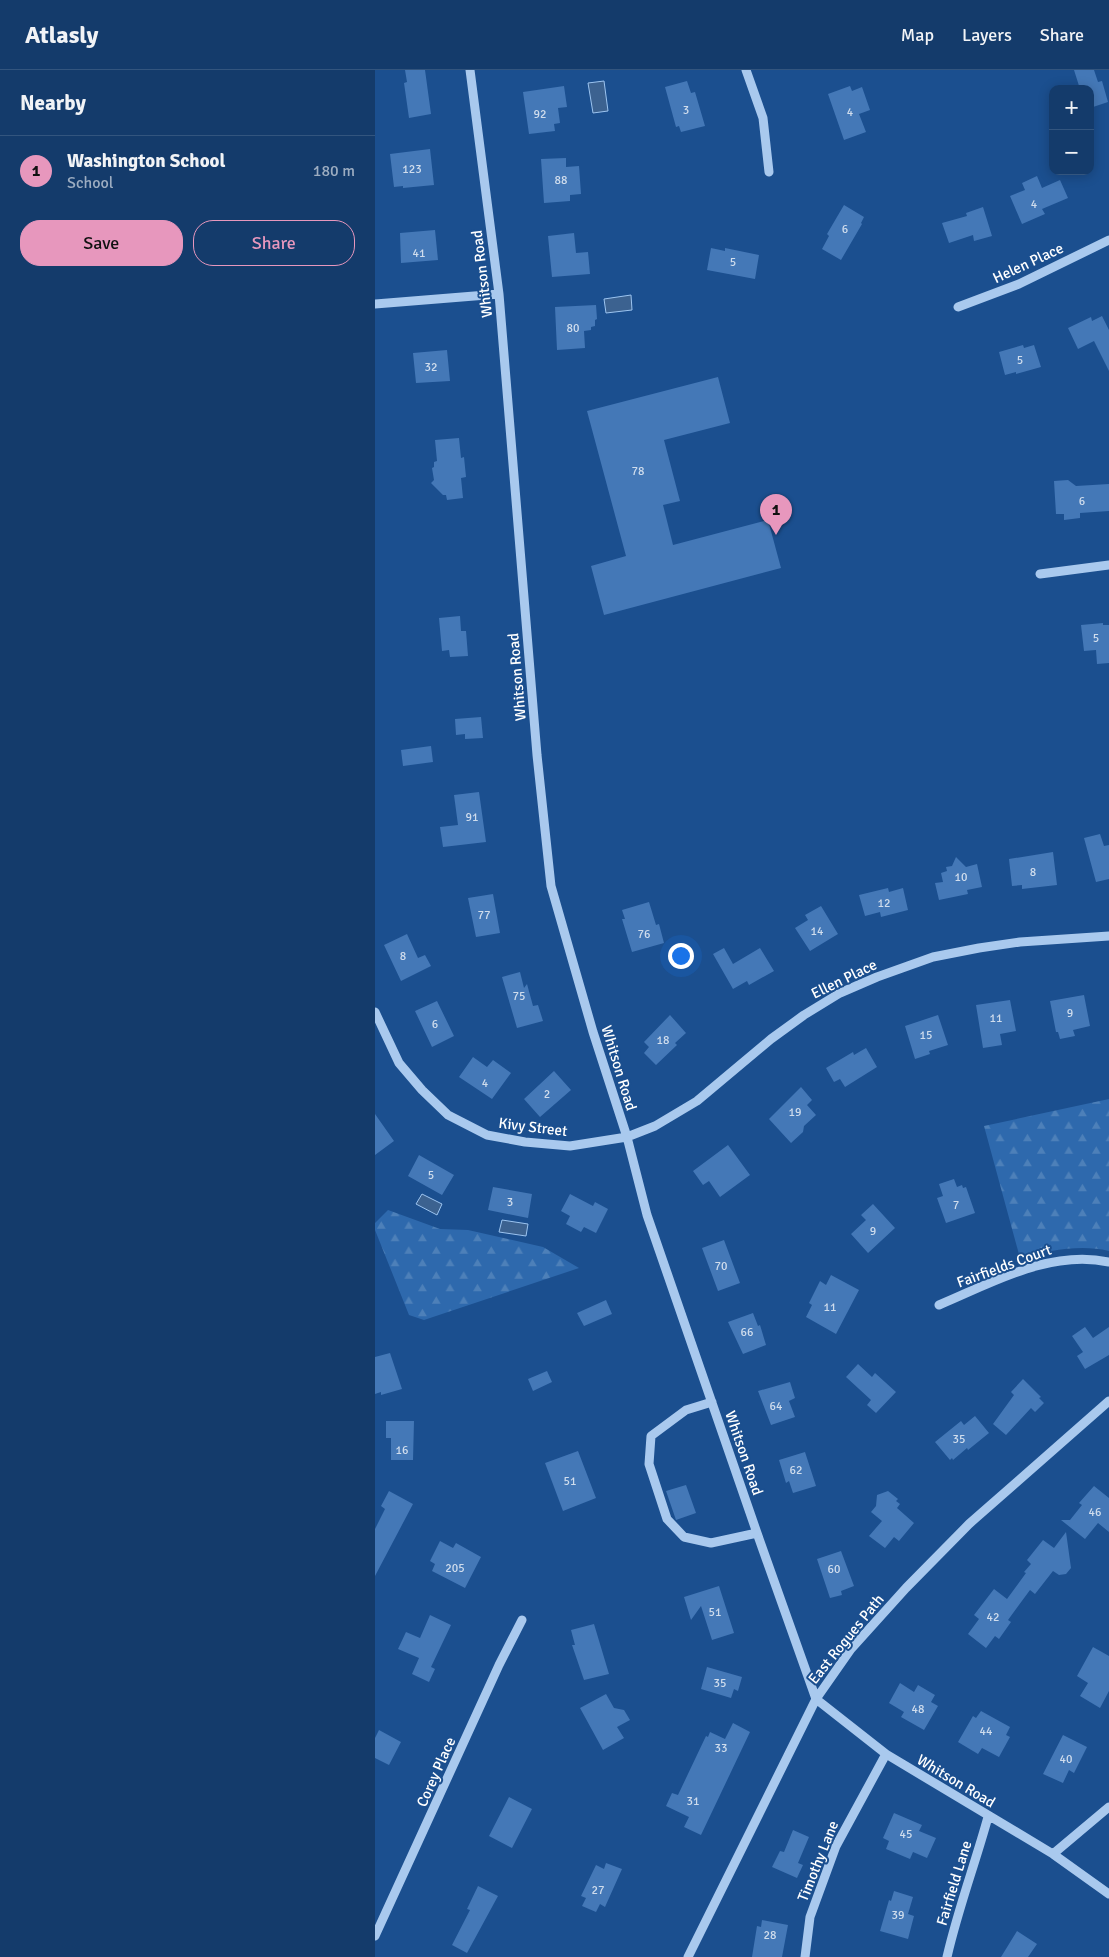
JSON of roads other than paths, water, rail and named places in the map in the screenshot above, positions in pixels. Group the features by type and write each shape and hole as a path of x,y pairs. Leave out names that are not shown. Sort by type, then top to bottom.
{"street":[{"name":"Whitson Road","path":"470,70 499,294 537,754 551,886 593,1032 627,1137 647,1215 757,1532 816,1698 886,1754 988,1817 1053,1854 1109,1894"},
{"path":"746,70 763,118 769,172"},
{"name":"Helen Place","path":"958,307 1019,284 1109,240"},
{"path":"375,304 499,294"},
{"path":"1040,574 1109,565"},
{"name":"Ellen Place","path":"627,1137 655,1126 697,1101 771,1038 804,1015 840,993 877,977 933,957 979,948 1020,942 1109,936"},
{"name":"Kivy Street","path":"375,1012 399,1063 422,1090 448,1115 487,1135 525,1142 570,1146 627,1137"},
{"name":"Fairfields Court","path":"939,1305 1037,1265 1068,1258 1097,1259 1109,1262"},
{"name":"East Rogues Path","path":"687,1957 816,1698 851,1649 906,1588 969,1524 1109,1401"},
{"path":"712,1402 686,1410 651,1436 649,1464 667,1519 684,1537 711,1543 757,1532"},
{"name":"Corey Place","path":"375,1936 499,1665 522,1620"},
{"name":"Timothy Lane","path":"805,1957 810,1917 836,1846 886,1754"},
{"path":"1053,1854 1109,1807"},
{"name":"Fairfield Lane","path":"947,1957 957,1917 974,1868 988,1817"}],"place":[{"name":"Washington School","path":"776,535"}]}
